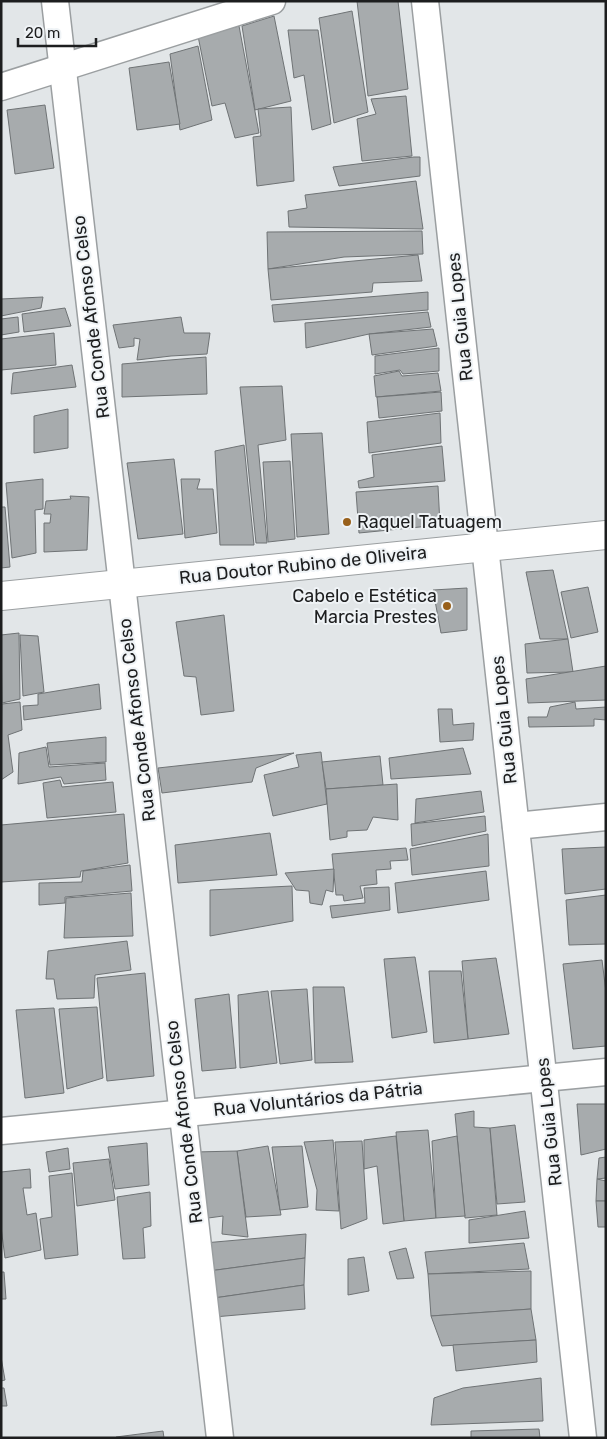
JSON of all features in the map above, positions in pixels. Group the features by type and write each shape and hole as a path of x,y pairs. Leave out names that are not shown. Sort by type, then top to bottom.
{"street":[{"name":"Rua Conde Afonso Celso","path":"55,1 220,1438"},
{"path":"1,87 272,1"},
{"name":"Rua Guia Lopes","path":"426,1 584,1438"},
{"name":"Rua Doutor Rubino de Oliveira","path":"1,596 606,535"},
{"path":"516,826 606,816"},
{"name":"Rua Voluntários da Pátria","path":"1,1131 606,1072"}],"building":[{"path":"357,1 398,1 408,89 368,96"},
{"path":"352,11 368,112 334,123 319,18"},
{"path":"274,16 291,101 255,110 242,26"},
{"path":"239,26 259,133 235,138 225,103 212,106 198,36"},
{"path":"288,30 318,30 331,124 312,130 304,75 294,78"},
{"path":"198,46 212,120 180,130 170,54"},
{"path":"169,62 180,124 137,130 129,68"},
{"path":"406,96 412,156 362,161 357,119 376,114 371,99"},
{"path":"45,105 54,168 15,174 7,110"},
{"path":"291,107 294,181 257,186 253,137 261,136 258,109"},
{"path":"420,157 420,176 339,186 333,167"},
{"path":"416,181 423,229 289,227 288,211 307,208 305,195"},
{"path":"422,231 423,254 344,257 268,269 267,232"},
{"path":"418,255 422,281 373,283 372,292 271,300 268,269"},
{"path":"428,292 428,310 274,322 272,305"},
{"path":"43,297 41,308 1,316 1,299"},
{"path":"65,308 71,326 24,332 22,314"},
{"path":"428,312 431,327 369,334 306,348 305,323"},
{"path":"18,317 19,332 1,335 1,319"},
{"path":"181,317 184,333 210,333 207,354 137,360 140,339 134,338 134,346 119,348 113,325"},
{"path":"433,329 437,346 372,355 369,334"},
{"path":"54,333 56,365 1,370 1,339"},
{"path":"439,348 439,371 403,374 400,370 375,374 375,356"},
{"path":"206,357 207,394 122,397 122,364"},
{"path":"72,365 76,387 11,394 13,373"},
{"path":"399,371 402,376 438,373 441,391 376,397 374,376"},
{"path":"282,386 286,440 258,445 267,543 256,543 240,387"},
{"path":"441,392 442,411 379,418 377,397"},
{"path":"68,409 68,448 34,453 34,416"},
{"path":"440,413 441,443 369,453 367,422"},
{"path":"322,433 329,534 297,537 291,434"},
{"path":"244,445 254,545 220,545 215,451"},
{"path":"442,446 445,481 359,488 358,481 374,477 372,455"},
{"path":"174,459 183,534 138,539 127,463"},
{"path":"290,461 295,539 268,542 263,462"},
{"path":"43,479 43,509 35,510 36,553 12,558 6,483"},
{"path":"181,479 200,479 197,489 213,489 217,533 185,538"},
{"path":"438,486 440,525 359,533 356,492"},
{"path":"70,496 89,497 87,550 44,552 44,523 50,523 51,514 44,514 46,501 71,499"},
{"path":"1,507 5,507 10,567 1,568"},
{"path":"553,570 568,639 540,639 526,572"},
{"path":"588,587 598,632 571,638 561,592"},
{"path":"467,588 467,630 441,633 433,590"},
{"path":"224,615 234,711 201,715 196,677 184,676 176,622"},
{"path":"19,633 20,699 2,703 1,635"},
{"path":"20,635 38,636 44,692 23,696"},
{"path":"568,639 573,672 527,673 525,644"},
{"path":"606,666 606,700 528,703 526,679"},
{"path":"99,684 101,709 24,720 23,706 38,705 38,694"},
{"path":"20,702 22,730 8,735 13,772 1,780 2,704"},
{"path":"575,702 576,709 606,707 606,720 594,719 594,726 529,727 528,717 547,717 550,707"},
{"path":"438,709 452,709 453,725 474,723 473,740 440,742"},
{"path":"106,737 106,762 50,765 47,743"},
{"path":"46,747 49,767 105,763 106,780 64,784 61,777 18,784 19,753"},
{"path":"463,748 471,774 391,779 389,758"},
{"path":"321,752 327,804 273,816 264,775 299,767 296,755"},
{"path":"294,753 256,768 252,782 162,793 158,768"},
{"path":"380,756 383,785 326,789 322,762"},
{"path":"60,780 62,787 113,782 116,812 47,818 43,783"},
{"path":"397,784 398,820 373,817 367,830 347,831 347,837 330,840 326,789"},
{"path":"481,791 484,812 415,823 416,799"},
{"path":"124,814 128,863 81,871 80,877 1,882 1,825"},
{"path":"485,816 486,831 412,846 411,824"},
{"path":"270,833 277,875 178,883 175,845"},
{"path":"488,834 489,866 412,875 410,849"},
{"path":"606,847 606,889 565,894 562,849"},
{"path":"406,848 408,860 390,861 391,869 376,870 377,884 360,886 363,898 344,901 343,895 336,895 332,854"},
{"path":"130,865 132,891 65,897 65,903 39,905 39,883 82,882 83,871"},
{"path":"334,869 333,892 326,890 322,905 310,903 309,891 296,890 285,873"},
{"path":"486,871 489,900 398,913 395,883"},
{"path":"292,886 293,921 210,936 210,890"},
{"path":"389,887 390,910 332,918 330,906 365,903 364,888"},
{"path":"131,893 133,936 64,938 66,898"},
{"path":"606,895 606,944 569,945 566,900"},
{"path":"127,941 131,970 95,975 94,998 57,999 54,979 46,979 48,951"},
{"path":"415,957 427,1032 392,1038 384,959"},
{"path":"496,958 509,1034 468,1039 462,961"},
{"path":"602,960 606,992 606,1046 573,1049 563,964"},
{"path":"429,971 461,971 468,1039 434,1043"},
{"path":"145,973 154,1076 107,1081 97,978"},
{"path":"313,987 344,987 353,1062 315,1063"},
{"path":"307,989 312,1060 280,1064 271,991"},
{"path":"268,991 277,1063 240,1068 238,995"},
{"path":"229,994 236,1068 202,1071 195,999"},
{"path":"97,1007 103,1078 67,1089 59,1009"},
{"path":"54,1008 64,1093 25,1098 16,1010"},
{"path":"577,1104 606,1104 606,1149 581,1155"},
{"path":"474,1111 474,1127 490,1128 497,1215 465,1218 455,1114"},
{"path":"515,1125 525,1202 497,1204 490,1128"},
{"path":"428,1130 436,1218 404,1221 396,1132"},
{"path":"396,1136 404,1221 383,1224 377,1166 364,1169 364,1140"},
{"path":"457,1136 465,1216 436,1218 432,1141"},
{"path":"333,1140 339,1211 316,1210 317,1190 304,1142"},
{"path":"362,1141 367,1219 341,1229 335,1142"},
{"path":"147,1143 149,1185 115,1189 108,1147"},
{"path":"268,1146 281,1215 246,1217 237,1151"},
{"path":"302,1146 308,1207 280,1210 272,1147"},
{"path":"68,1148 70,1169 49,1172 46,1152"},
{"path":"237,1151 248,1237 222,1234 223,1216 201,1219 195,1152"},
{"path":"606,1157 606,1178 597,1179 599,1158"},
{"path":"109,1159 115,1200 77,1206 73,1163"},
{"path":"30,1169 31,1188 23,1188 27,1215 36,1213 41,1250 5,1258 1,1227 1,1172"},
{"path":"72,1173 78,1255 45,1259 40,1219 52,1217 49,1176"},
{"path":"597,1179 606,1181 606,1201 596,1201"},
{"path":"150,1192 151,1226 143,1228 145,1258 123,1259 117,1197"},
{"path":"596,1201 606,1201 606,1227 598,1227"},
{"path":"525,1211 529,1238 469,1243 469,1220"},
{"path":"306,1234 305,1258 209,1271 204,1243"},
{"path":"524,1243 529,1269 428,1274 425,1252"},
{"path":"406,1248 414,1278 397,1279 389,1252"},
{"path":"364,1257 369,1291 348,1295 348,1259"},
{"path":"305,1258 304,1285 214,1298 209,1271"},
{"path":"531,1271 531,1309 431,1316 428,1274"},
{"path":"1,1272 4,1272 6,1299 1,1299"},
{"path":"304,1285 305,1309 214,1317 214,1298"},
{"path":"531,1309 536,1340 442,1346 431,1316"},
{"path":"536,1340 537,1362 456,1371 453,1345"},
{"path":"1,1357 5,1380 1,1381"},
{"path":"541,1378 543,1421 431,1425 434,1398 463,1388"},
{"path":"1,1388 4,1388 7,1406 1,1406"},
{"path":"539,1429 540,1438 471,1438 471,1431"},
{"path":"163,1431 164,1438 116,1438 116,1437"}],"place":[{"name":"Raquel Tatuagem","path":"347,522"},
{"name":"Cabelo e Estética Marcia Prestes","path":"447,606"}]}
